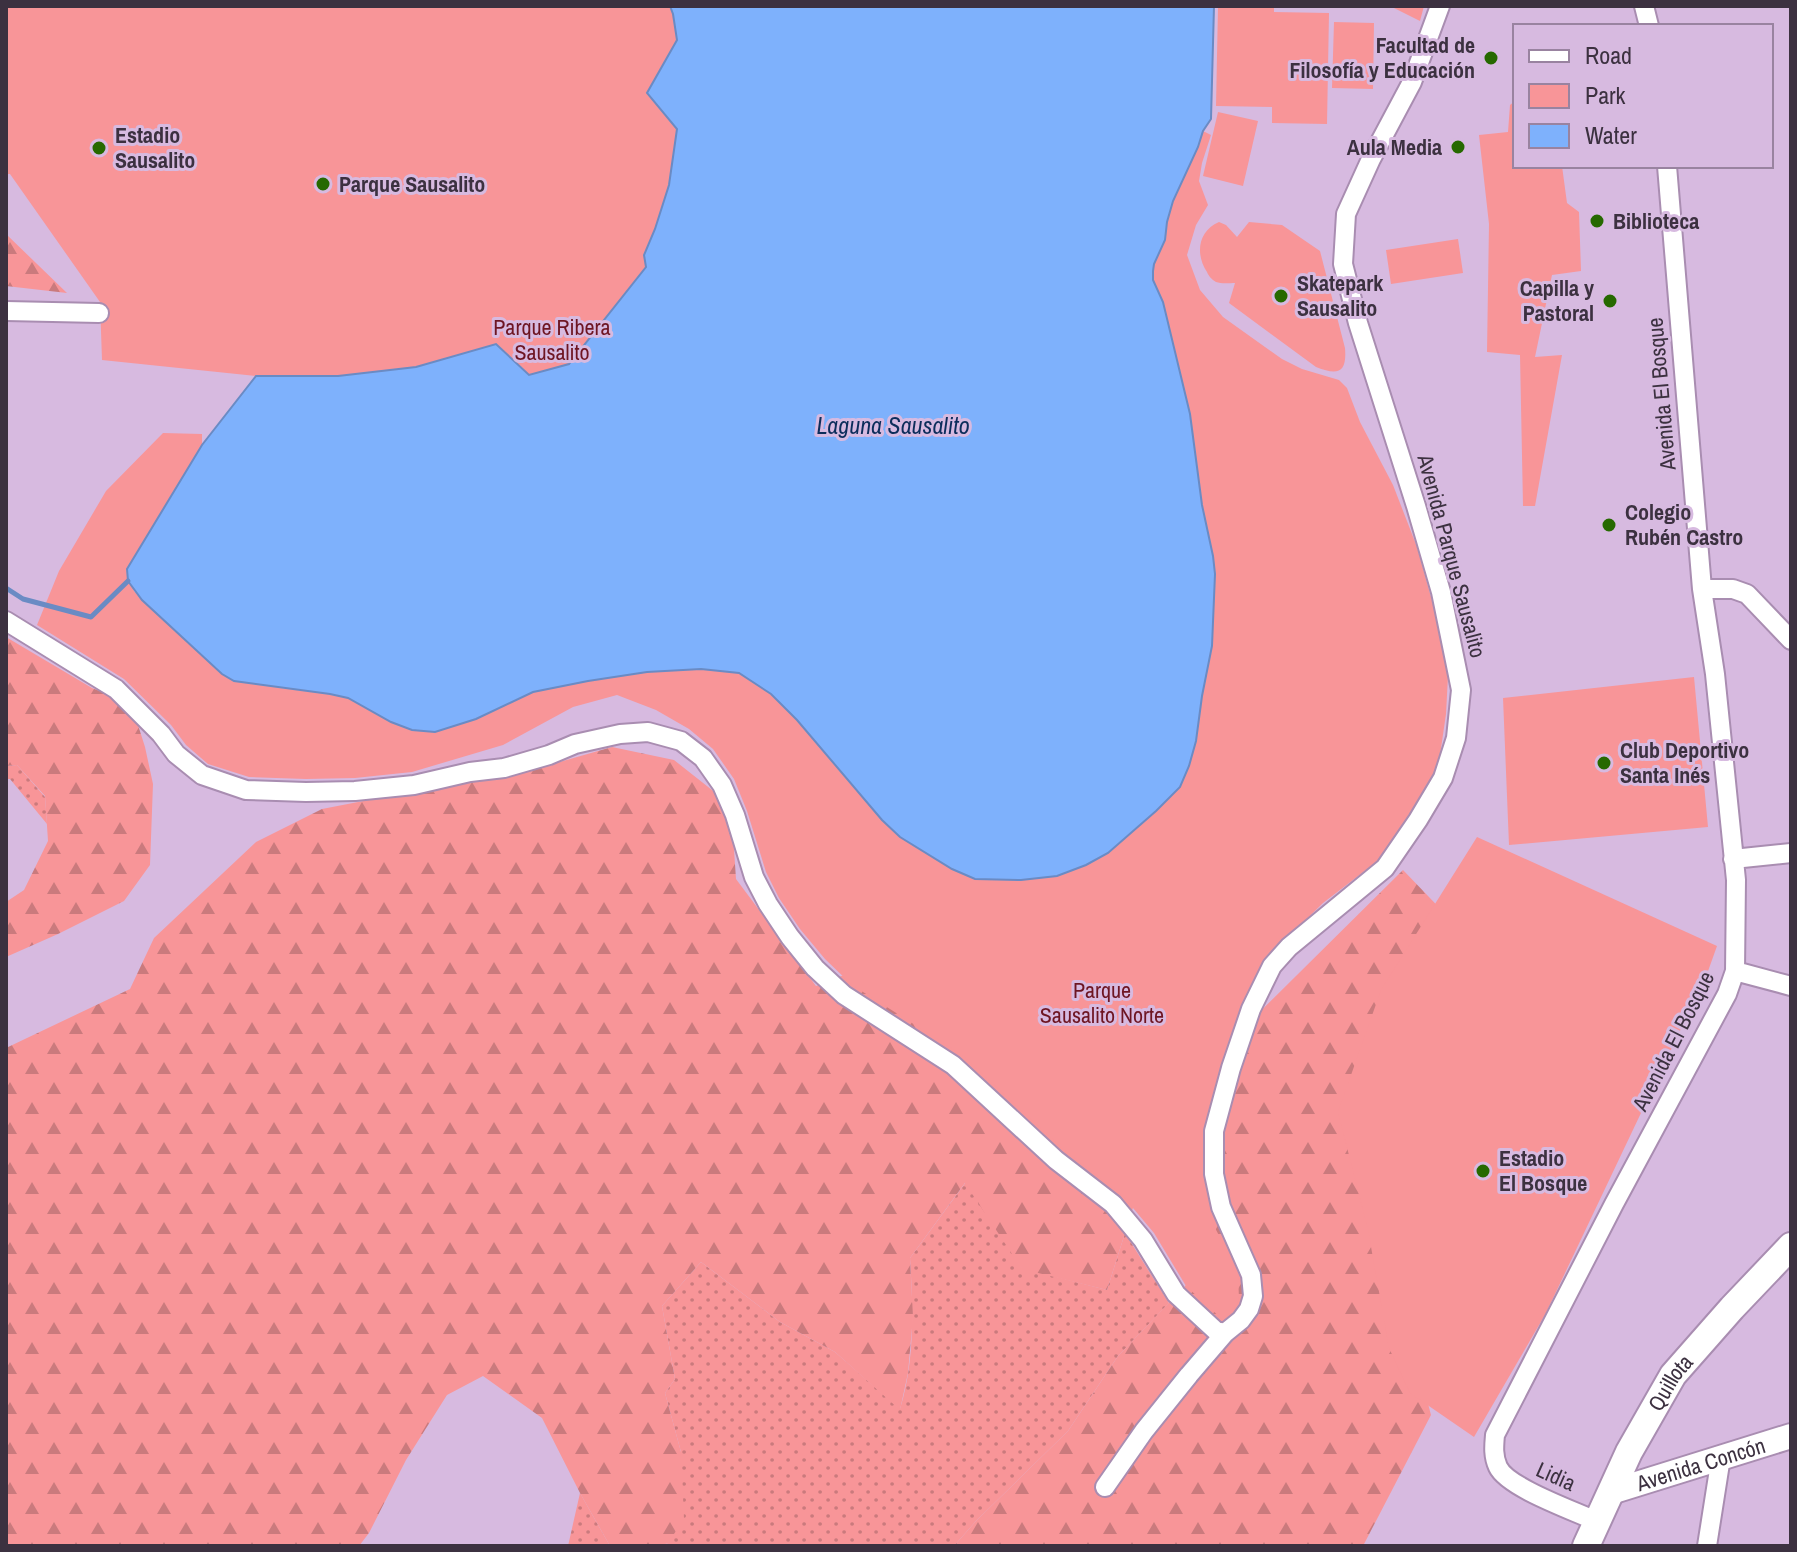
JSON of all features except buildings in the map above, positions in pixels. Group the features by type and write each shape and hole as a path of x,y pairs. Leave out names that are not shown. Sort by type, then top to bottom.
{"main road":[{"name":"Quillota","path":"1586,1546 1629,1452 1673,1375 1732,1308 1787,1254"}],"street":[{"name":"Avenida Parque Sausalito","path":"1105,1487 1144,1431 1225,1333 1241,1320 1253,1296 1251,1275 1221,1207 1214,1174 1214,1131 1251,1009 1272,966 1289,947 1385,868 1443,778 1456,738 1461,690 1441,592 1358,323 1343,264 1346,214 1412,82 1440,6"},
{"name":"Avenida El Bosque","path":"1498,1469 1494,1453 1495,1435 1727,994 1735,971 1736,880 1715,674 1702,589 1667,168"},
{"path":"6,311 99,313"},
{"path":"1702,589 1733,589 1747,594 1791,640"},
{"path":"6,621 116,689 150,722 176,754 202,775 246,790 355,791 414,785 504,768 575,744 620,734 648,732 681,741 703,758 722,785 735,815 754,877 790,937 815,968 844,995 953,1065 1056,1160 1113,1204 1143,1240 1176,1294 1216,1331 1225,1333"},
{"path":"1733,859 1791,853"},
{"path":"1735,971 1791,986"},
{"name":"Avenida Concón","path":"1611,1492 1791,1436"},
{"path":"1707,1546 1721,1457"},
{"name":"Lidia","path":"1498,1469 1513,1483 1598,1522"}],"green space":[{"name":"Parque Sausalito","path":"6,6 670,6 677,40 647,93 677,129 669,185 644,255 646,267 569,364 529,375 496,344 416,367 338,376 256,376 102,360 100,302 10,174 6,174"},
{"path":"1218,6 1274,6 1274,12 1329,13 1327,124 1272,123 1272,107 1216,106"},
{"path":"1390,6 1424,6 1420,21"},
{"path":"1334,22 1374,23 1373,89 1332,88"},
{"path":"1513,103 1513,168 1562,168 1567,203 1579,212 1581,271 1552,275 1535,357 1562,355 1535,506 1523,506 1520,355 1487,352 1489,224 1479,135 1508,132 1510,105"},
{"path":"1218,112 1258,121 1243,186 1203,176"},
{"name":"Parque Sausalito Norte","path":"1203,131 1211,135 1199,181 1208,205 1196,225 1187,255 1200,290 1223,317 1282,359 1302,369 1339,380 1347,388 1360,422 1393,485 1417,547 1436,615 1448,676 1439,762 1415,817 1379,860 1323,903 1262,963 1216,1087 1202,1156 1213,1224 1238,1272 1239,1299 1224,1321 1186,1286 1154,1233 1122,1195 1064,1150 961,1054 852,985 825,959 779,898 766,872 734,779 713,749 689,729 656,710 617,695 573,707 503,745 412,772 355,778 249,777 208,764 124,679 37,625 59,571 106,491 163,433 202,434 202,445 128,569 134,591 142,600 222,674 281,688 348,698 411,730 435,732 476,719 533,692 588,681 647,672 701,669 740,673 771,694 797,720 900,837 952,869 975,879 1021,880 1057,876 1108,853 1156,811 1180,787 1196,741 1211,646 1215,574 1190,414 1153,271 1165,241 1173,201"},
{"name":"Skatepark Sausalito","path":"1219,222 1237,237 1249,222 1282,225 1320,251 1345,348 1345,362 1340,370 1316,367 1229,303 1235,283 1220,283 1208,275 1200,251 1203,237"},
{"path":"6,234 67,293 6,286"},
{"path":"1458,239 1463,273 1391,284 1386,250"},
{"path":"6,637 92,688 131,703 153,784 150,865 124,901 6,957 6,902 24,890 48,841 45,796 17,765 6,766"},
{"name":"Club Deportivo Santa Inés","path":"1694,677 1708,827 1509,845 1503,698"},
{"path":"612,747 674,760 731,805 736,879 816,986 892,956 1191,1080 1403,870 1454,923 1410,1335 1431,1415 1363,1546 954,1546 1068,1431 1118,1356 1208,1262 1143,1176 1107,1290 1022,1269 965,1183 910,1258 913,1317 908,1373 900,1410 835,1352 780,1322 701,1262 662,1306 675,1379 665,1393 681,1452 684,1519 668,1543 660,1546 610,1546 542,1418 483,1376 447,1395 406,1460 369,1533 359,1546 6,1546 6,1048 130,989 154,938 256,842 322,809 549,765"},
{"path":"17,765 45,797 47,824 10,779 6,779 6,766"},
{"name":"Estadio El Bosque","path":"1477,837 1717,946 1707,974 1546,1313 1474,1437 1410,1393 1389,1348 1368,1230 1338,1112 1381,990"},
{"path":"966,1182 1022,1268 1107,1290 1125,1233 1169,1303 1118,1356 1068,1431 954,1546 660,1546 668,1543 681,1452 665,1393 675,1379 662,1306 701,1262 780,1322 835,1352 900,1409 911,1353 910,1258"},
{"path":"580,1493 610,1546 568,1546"}],"water":[{"name":"Laguna Sausalito","path":"670,6 1214,6 1211,119 1173,201 1165,240 1153,271 1190,414 1202,505 1213,556 1212,646 1196,741 1180,787 1108,853 1086,865 1057,876 1021,880 975,879 952,869 900,837 797,720 771,694 739,673 701,669 647,672 588,681 533,692 476,719 435,732 412,730 348,698 234,681 222,674 142,600 128,581 127,569 202,445 256,376 338,376 416,367 496,344 529,375 569,364 646,267 644,255 669,185 677,129 647,93 677,40"}],"waterway":[{"path":"6,588 23,599 91,617 128,581"}],"place":[{"name":"Facultad de Filosofía y Educación","path":"1491,58"},
{"name":"Aula Media","path":"1458,147"},
{"name":"Estadio Sausalito","path":"99,148"},
{"name":"Parque Sausalito","path":"323,184"},
{"name":"Biblioteca","path":"1597,221"},
{"name":"Skatepark Sausalito","path":"1281,296"},
{"name":"Capilla y Pastoral","path":"1610,301"},
{"name":"Colegio Rubén Castro","path":"1609,525"},
{"name":"Club Deportivo Santa Inés","path":"1604,763"},
{"name":"Estadio El Bosque","path":"1483,1171"}],"park label":[{"name":"Parque Ribera Sausalito","path":"552,340"}]}
